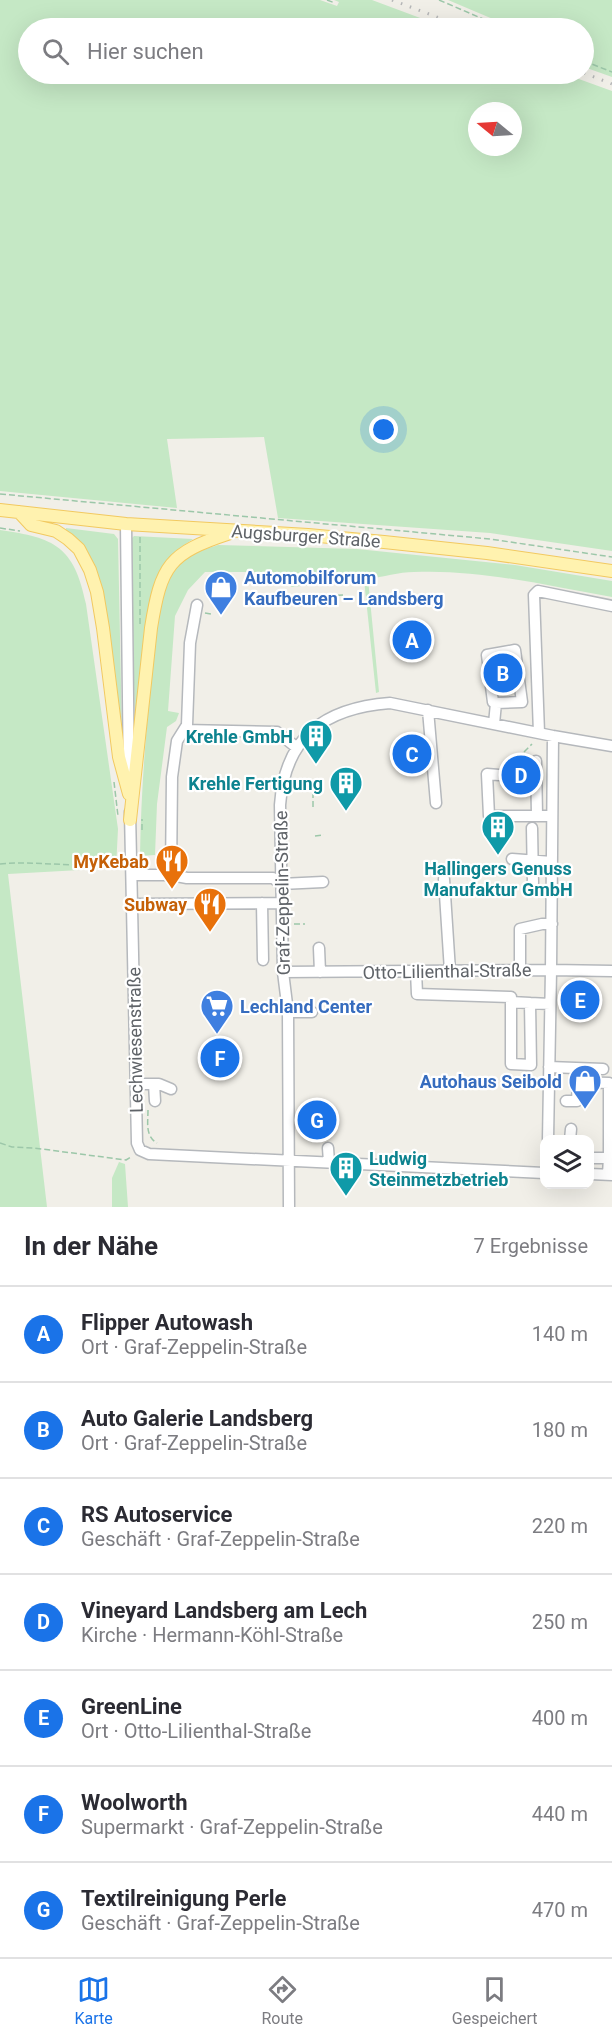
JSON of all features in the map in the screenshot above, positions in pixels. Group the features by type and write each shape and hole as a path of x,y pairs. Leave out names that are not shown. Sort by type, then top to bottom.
{"main road":[{"name":"Augsburger Straße","path":"0,510 126,524 308,535 487,553 612,571"},
{"path":"19,512 31,525 56,531 68,539 79,549 90,570 97,592 103,628 119,757 129,794"},
{"path":"130,820 151,628 156,597 162,580 180,555 196,546 237,531"}],"street":[{"name":"Lechwiesenstraße","path":"126,524 130,820 127,861 132,876 133,904 137,1143 143,1152"},
{"path":"536,738 534,595 538,591 612,606"},
{"path":"171,875 172,777 177,741 187,724 190,643 197,605"},
{"path":"494,724 496,703 493,702 487,655 514,650 522,702 496,703"},
{"name":"Graf-Zeppelin-Straße","path":"289,1207 291,1046 283,972 282,786 296,747 313,729 328,718 372,704 390,703 494,724 536,738 553,736 612,746"},
{"path":"428,710 436,803"},
{"path":"184,730 277,732 296,747"},
{"path":"548,1135 553,736"},
{"path":"536,761 537,815"},
{"path":"499,775 488,774 489,816 552,816"},
{"path":"532,828 533,883"},
{"path":"512,859 552,862"},
{"path":"132,876 273,878 281,884 324,882"},
{"path":"444,879 450,971"},
{"path":"262,903 263,960"},
{"path":"133,904 282,903"},
{"path":"520,970 520,929 552,924"},
{"path":"319,948 320,972"},
{"path":"416,971 417,994 511,997 511,1064 531,1065 530,1003"},
{"name":"Otto-Lilienthal-Straße","path":"283,972 612,971"},
{"path":"511,1002 550,1004"},
{"path":"288,1012 312,1012"},
{"path":"549,1067 603,1069"},
{"path":"566,1101 577,1101 578,1082 609,1083 610,1175 594,1174"},
{"path":"136,1084 154,1084 171,1089"},
{"path":"151,1105 154,1084"},
{"path":"328,1148 329,1162"},
{"path":"143,1152 540,1173"},
{"path":"594,1158 609,1158"}],"path":[{"path":"327,0 334,3"},
{"path":"439,0 481,18"},
{"path":"594,64 612,72"},
{"path":"0,494 490,539 612,557"},
{"path":"140,630 138,550 141,525"},
{"path":"0,528 27,531"},
{"path":"329,596 343,595"},
{"path":"524,752 536,738"},
{"path":"114,782 118,815"},
{"path":"313,792 313,810"},
{"path":"141,833 142,812"},
{"path":"315,836 324,835"},
{"path":"0,864 102,865 127,861"},
{"path":"282,924 305,924"},
{"path":"151,1105 148,1133 158,1144"},
{"path":"0,1143 12,1147 126,1160 143,1152"}],"green space":[{"path":"0,0 320,0 337,6 339,2 334,0 372,0 420,18 18,18 18,84 593,84 612,91 612,551 490,533 278,518 264,437 167,439 177,508 0,491"},
{"path":"448,0 612,0 612,77 594,71 594,18 490,18"},
{"path":"66,528 114,534 118,539 122,735 99,578 90,557 66,531"},
{"path":"0,530 35,537 59,548 68,557 81,584 86,604 118,829 116,868 8,874 47,1207 0,1207"},
{"path":"134,536 193,539 170,558 135,730 131,539"},
{"path":"218,545 357,549 515,565 612,581 612,597 514,579 464,573 408,572 368,579 379,692 376,693 364,580 291,587 287,580 260,585 256,572 205,572 188,590 175,616 168,711 179,713 176,721 167,727 157,804 155,855 140,856 146,735 159,607 173,569 183,559"},
{"path":"119,1162 125,1164 128,1207 112,1207 112,1178"}],"railway":[{"path":"392,0 440,18"},
{"path":"594,77 612,84"}],"place":[{"name":"Automobilforum Kaufbeuren – Landsberg","path":"221,616"},
{"name":"Flipper Autowash","path":"412,640"},
{"name":"Auto Galerie Landsberg","path":"503,673"},
{"name":"RS Autoservice","path":"412,754"},
{"name":"Krehle GmbH","path":"316,765"},
{"name":"Vineyard Landsberg am Lech","path":"521,775"},
{"name":"Krehle Fertigung","path":"346,812"},
{"name":"Hallingers Genuss Manufaktur GmbH","path":"498,856"},
{"name":"MyKebab","path":"172,890"},
{"name":"Subway","path":"210,933"},
{"name":"GreenLine","path":"580,1000"},
{"name":"Lechland Center","path":"217,1035"},
{"name":"Woolworth","path":"220,1058"},
{"name":"Autohaus Seibold","path":"585,1110"},
{"name":"Textilreinigung Perle","path":"317,1120"},
{"name":"Ludwig Steinmetzbetrieb","path":"346,1197"}]}
